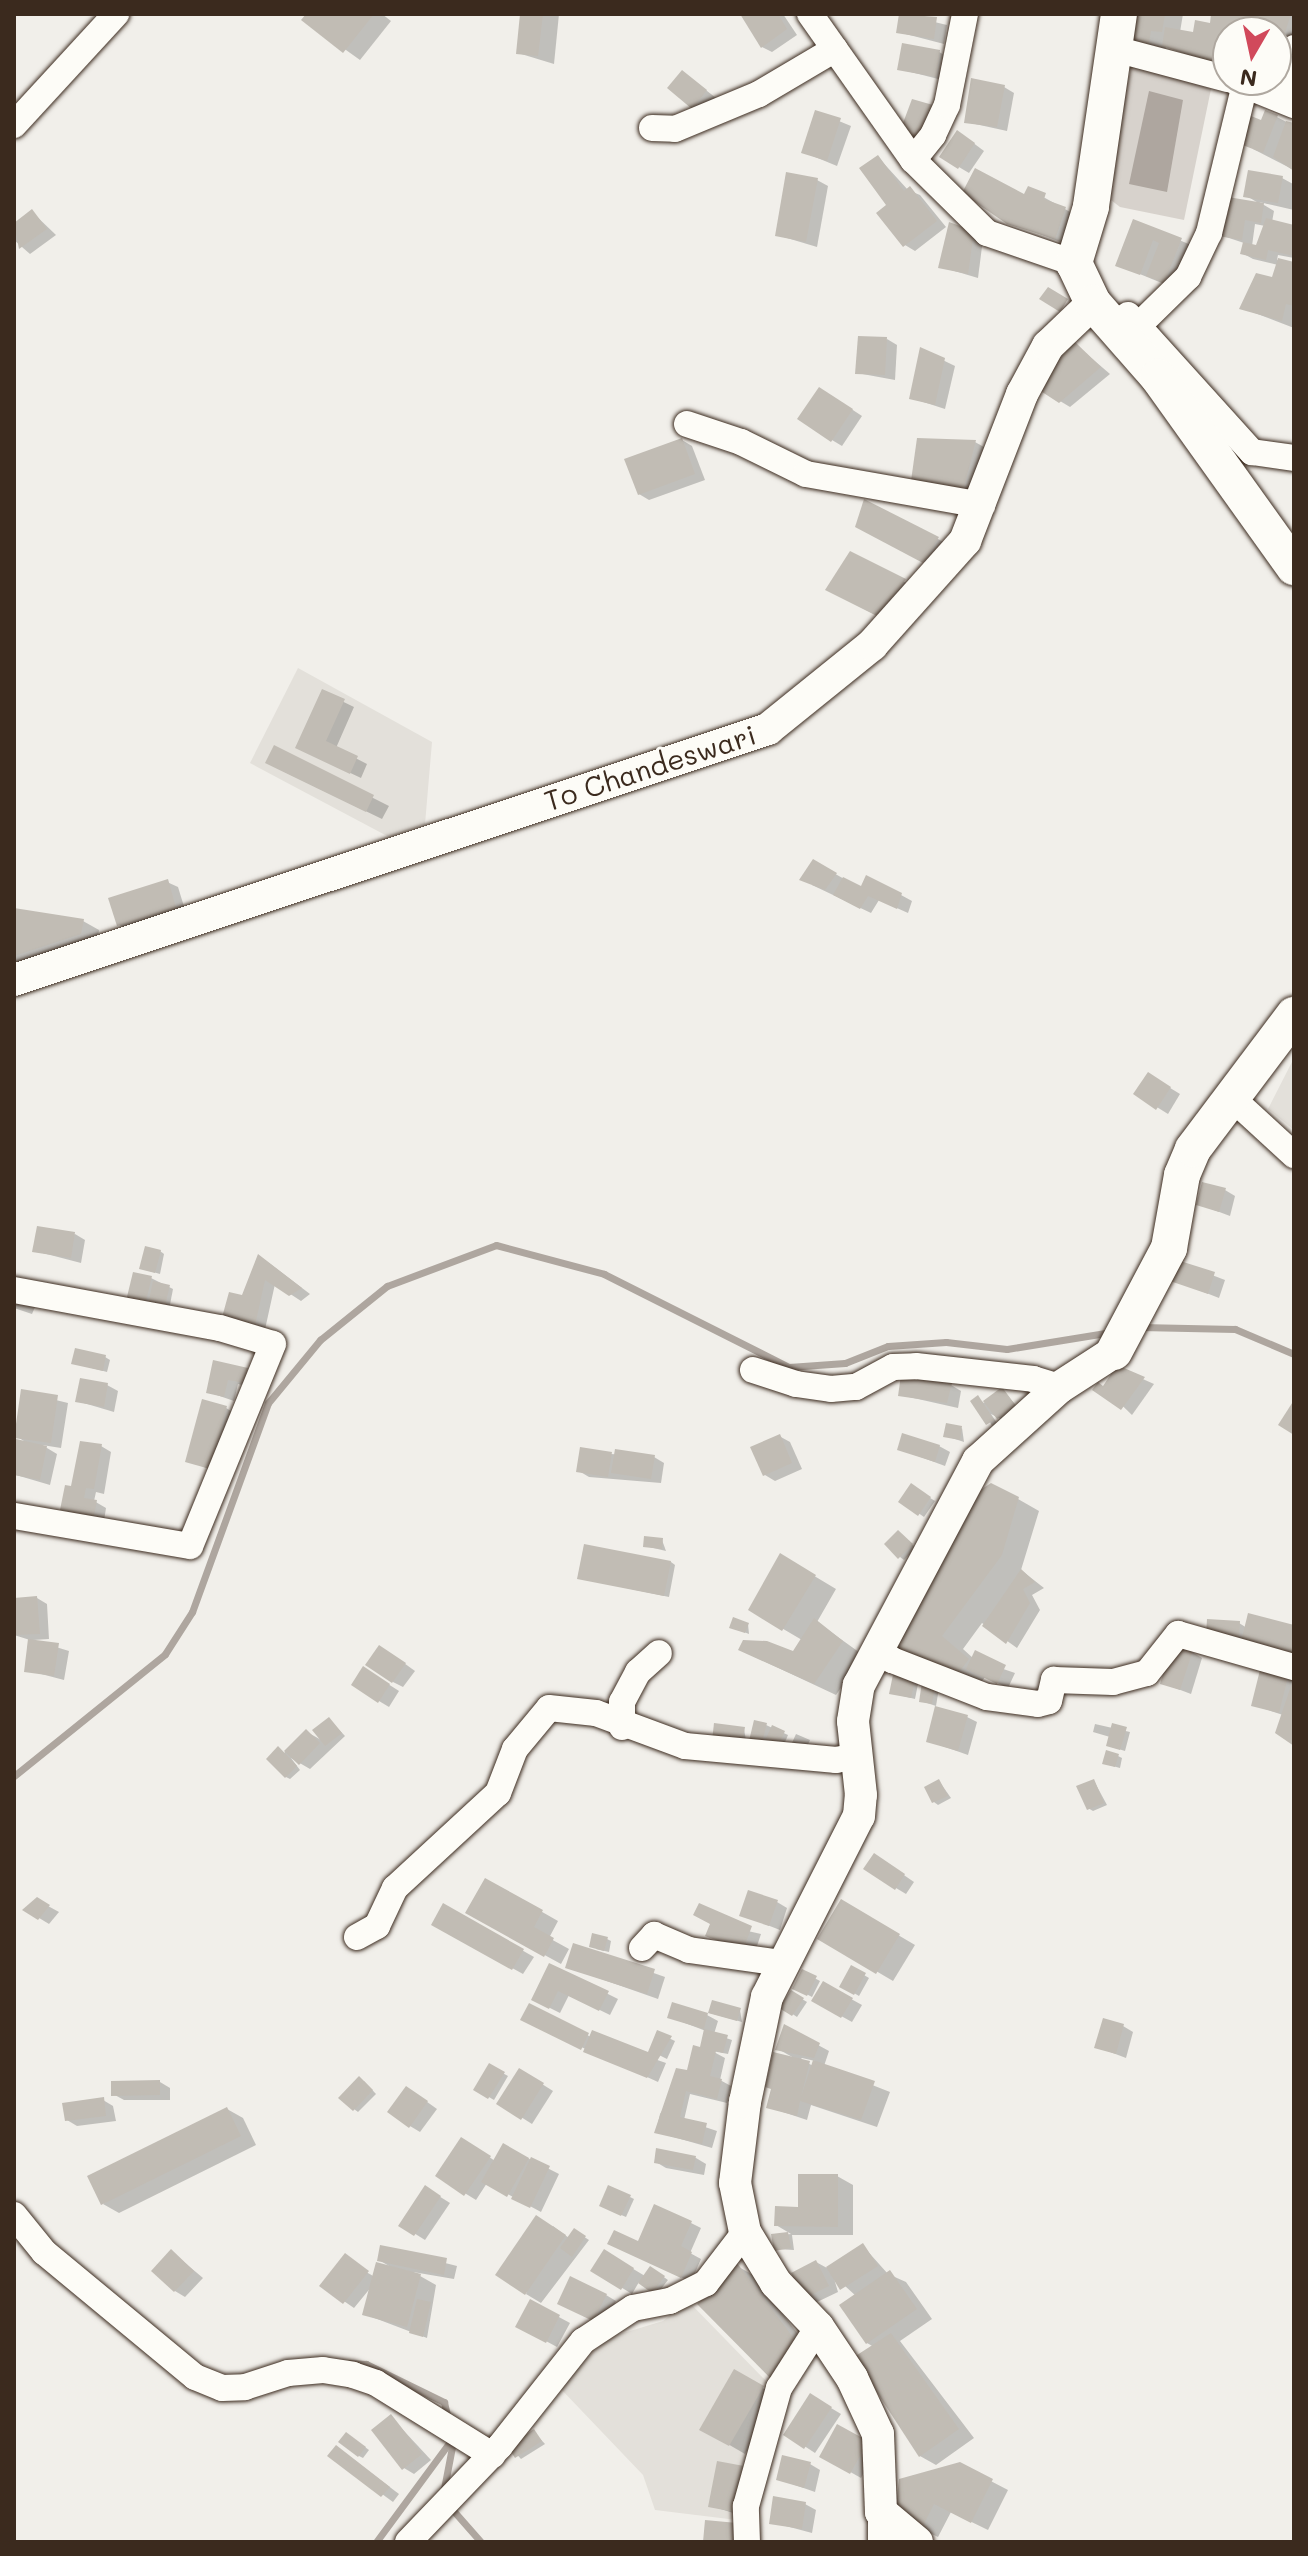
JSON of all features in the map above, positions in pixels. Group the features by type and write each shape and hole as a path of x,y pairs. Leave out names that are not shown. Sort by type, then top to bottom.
{"main road":[{"path":"1117,32 1091,207 1074,263 1093,303 1158,377 1294,567"},
{"path":"1114,1352 1145,1300 1169,1248 1182,1175 1193,1149 1294,1015"}],"street":[{"path":"14,125 116,14"},
{"path":"810,14 913,160 987,233 1074,263"},
{"path":"913,160 933,135 947,105 965,14"},
{"path":"1117,32 1212,71"},
{"path":"1289,102 1294,48"},
{"path":"652,128 675,129 759,94 835,49"},
{"path":"1141,323 1188,277 1209,233 1232,96"},
{"path":"1093,303 1118,309 1141,323 1214,416 1252,452 1294,458"},
{"name":"To Chandeswari","path":"14,980 768,729 872,645 965,541 982,505 1022,394 1048,346 1093,303"},
{"path":"687,424 741,442 806,474 982,505"},
{"path":"1233,1099 1294,1155"},
{"path":"14,1290 220,1328 273,1344 190,1546 14,1516"},
{"path":"917,2542 881,2527 878,2434 852,2378 818,2327 776,2283 745,2232 736,2207 737,2150 755,2043 782,1963 859,1816 854,1702 877,1649 978,1461 1060,1387 1114,1352"},
{"path":"753,1370 796,1384 831,1389 856,1387 893,1367 916,1366 1033,1379 1060,1387"},
{"path":"877,1649 892,1660 987,1697 1038,1704 1049,1701 1054,1680 1113,1682 1147,1673 1178,1634 1294,1667"},
{"path":"622,1727 622,1702 638,1672 659,1653"},
{"path":"357,1937 377,1926 395,1888 498,1793 515,1749 549,1708 596,1713 622,1727 685,1746 836,1760 856,1756"},
{"path":"642,1948 654,1935 689,1950 782,1963"},
{"path":"14,2215 44,2252 195,2377 222,2388 245,2387 288,2373 323,2370 353,2375 376,2383 492,2455"},
{"path":"408,2542 492,2455 583,2341 633,2308 670,2301 706,2283 745,2232"},
{"path":"747,2542 746,2506 779,2388 818,2327"}],"shaded area":[{"path":"1132,62 1211,89 1184,220 1120,207 1111,200 1109,175"},
{"path":"1149,91 1183,100 1167,192 1129,184"},
{"path":"298,668 432,742 425,824 389,837 250,763"},
{"path":"1294,1058 1294,1130 1268,1109"},
{"path":"688,2301 768,2383 737,2520 655,2510 643,2475 559,2387 607,2338 663,2321"}],"building":[{"path":"306,14 374,14 343,53 301,20"},
{"path":"520,14 543,14 538,56 516,54"},
{"path":"740,14 778,14 787,29 761,48"},
{"path":"899,14 937,17 934,39 896,33"},
{"path":"1120,14 1165,14 1162,32 1151,31 1148,49 1125,42"},
{"path":"1211,14 1291,14 1212,16 1212,63 1162,46 1165,27 1193,32 1195,20 1210,23"},
{"path":"902,43 940,50 936,77 897,70"},
{"path":"682,70 707,90 692,109 667,88"},
{"path":"971,78 1005,85 997,127 964,123"},
{"path":"912,99 933,105 916,143 900,131"},
{"path":"815,110 841,118 827,161 801,153"},
{"path":"1265,110 1278,115 1263,153 1240,144 1251,116 1261,120"},
{"path":"1286,121 1294,123 1294,171 1273,157"},
{"path":"957,130 975,143 958,169 939,157"},
{"path":"878,155 904,191 910,186 937,221 903,247 876,213 886,205 859,168"},
{"path":"975,168 1024,194 1028,186 1046,193 1044,199 1066,207 1055,239 1007,224 962,193"},
{"path":"1248,170 1283,176 1278,203 1243,197"},
{"path":"786,172 818,178 806,242 775,236"},
{"path":"1228,197 1264,203 1261,223 1245,220 1242,240 1218,236"},
{"path":"32,209 47,229 19,249 14,223"},
{"path":"1266,218 1294,225 1294,256 1268,250 1266,260 1240,254 1243,242 1256,245"},
{"path":"1133,219 1182,238 1164,283 1146,276 1159,243 1153,240 1140,275 1115,266"},
{"path":"949,222 974,231 968,274 938,268"},
{"path":"1278,258 1294,262 1294,306 1286,304 1282,321 1239,309 1256,273 1272,277"},
{"path":"1048,287 1068,299 1060,312 1039,299"},
{"path":"858,336 887,337 885,375 855,374"},
{"path":"1075,342 1101,367 1059,403 1033,386"},
{"path":"920,347 945,358 935,405 909,399"},
{"path":"819,387 853,409 831,442 797,419"},
{"path":"682,438 695,474 638,495 624,459"},
{"path":"917,438 976,440 963,491 910,488"},
{"path":"864,499 939,537 923,563 855,527"},
{"path":"850,551 906,579 877,616 825,590"},
{"path":"322,689 345,699 326,741 358,756 350,774 295,748"},
{"path":"274,745 374,795 366,812 265,763"},
{"path":"813,859 837,873 825,890 799,880"},
{"path":"866,875 902,893 897,909 868,896 860,909 833,895 843,877 861,886"},
{"path":"168,879 176,908 117,926 108,898"},
{"path":"14,908 84,919 81,934 14,956"},
{"path":"1148,1072 1171,1087 1156,1110 1133,1094"},
{"path":"1202,1182 1226,1188 1219,1212 1196,1205"},
{"path":"37,1226 75,1232 71,1258 32,1252"},
{"path":"145,1246 161,1250 155,1273 139,1269"},
{"path":"258,1254 302,1288 289,1296 265,1280 254,1330 221,1321 229,1292 242,1295"},
{"path":"1177,1260 1215,1272 1208,1294 1170,1281"},
{"path":"133,1272 152,1276 145,1305 126,1301"},
{"path":"153,1281 170,1285 163,1314 147,1310"},
{"path":"75,1348 106,1355 103,1371 71,1364"},
{"path":"213,1360 248,1368 244,1383 228,1380 224,1397 206,1393"},
{"path":"1117,1365 1145,1377 1121,1410 1092,1390 1098,1382 1103,1386"},
{"path":"901,1375 952,1383 947,1403 898,1396"},
{"path":"80,1378 108,1383 104,1407 75,1402"},
{"path":"1002,1387 1016,1406 997,1419 983,1401"},
{"path":"21,1389 58,1395 51,1443 14,1438"},
{"path":"978,1395 994,1420 986,1425 970,1401"},
{"path":"202,1399 227,1406 210,1469 185,1462"},
{"path":"1294,1400 1294,1435 1278,1425"},
{"path":"946,1423 962,1426 960,1440 943,1437"},
{"path":"902,1433 940,1445 935,1462 897,1450"},
{"path":"780,1434 792,1463 763,1476 750,1447"},
{"path":"16,1439 47,1446 40,1480 14,1475"},
{"path":"80,1441 102,1444 94,1489 86,1488 84,1498 97,1500 94,1516 60,1510 65,1485 71,1486"},
{"path":"580,1447 612,1452 608,1477 576,1472"},
{"path":"615,1449 655,1455 651,1479 611,1473"},
{"path":"911,1483 931,1497 918,1516 898,1502"},
{"path":"991,1483 1019,1497 1002,1555 942,1636 969,1659 956,1676 897,1652 905,1617 973,1495"},
{"path":"898,1530 913,1544 898,1559 884,1544"},
{"path":"644,1536 663,1538 662,1549 643,1547"},
{"path":"584,1544 671,1561 664,1596 577,1579"},
{"path":"780,1553 816,1575 782,1631 748,1610"},
{"path":"1021,1569 1035,1582 1023,1589 1030,1603 1006,1644 982,1626"},
{"path":"37,1596 40,1634 14,1635 14,1598"},
{"path":"1248,1613 1294,1625 1294,1660 1240,1646"},
{"path":"733,1617 749,1623 745,1633 729,1628"},
{"path":"814,1618 843,1641 814,1684 738,1650 743,1640 767,1641 793,1651"},
{"path":"1207,1619 1240,1621 1239,1638 1206,1636"},
{"path":"28,1639 59,1643 54,1676 24,1672"},
{"path":"1172,1644 1193,1650 1180,1690 1160,1684"},
{"path":"379,1645 406,1663 392,1683 365,1665"},
{"path":"975,1650 1006,1665 997,1684 966,1669"},
{"path":"1262,1662 1290,1669 1279,1713 1251,1706"},
{"path":"363,1666 390,1684 378,1703 351,1685"},
{"path":"894,1670 916,1674 911,1698 889,1694"},
{"path":"1294,1677 1294,1746 1275,1733"},
{"path":"922,1682 935,1684 932,1704 919,1702"},
{"path":"935,1706 968,1715 958,1751 926,1742"},
{"path":"329,1717 342,1733 325,1746 312,1730"},
{"path":"754,1720 767,1723 761,1747 748,1745"},
{"path":"714,1723 745,1727 742,1745 712,1741"},
{"path":"1112,1723 1127,1727 1120,1750 1106,1746"},
{"path":"772,1725 785,1731 776,1751 763,1745"},
{"path":"306,1729 320,1743 299,1765 284,1751"},
{"path":"278,1746 297,1766 285,1778 266,1759"},
{"path":"1106,1750 1119,1754 1115,1767 1102,1764"},
{"path":"939,1779 948,1796 932,1803 924,1787"},
{"path":"1094,1779 1104,1803 1087,1810 1076,1786"},
{"path":"874,1853 905,1874 895,1890 863,1869"},
{"path":"485,1878 543,1910 534,1927 554,1938 544,1957 465,1913"},
{"path":"748,1890 778,1900 769,1926 739,1916"},
{"path":"37,1897 50,1905 38,1920 22,1910"},
{"path":"841,1899 900,1934 876,1974 817,1939"},
{"path":"443,1903 524,1949 512,1970 431,1925"},
{"path":"699,1903 752,1926 743,1950 705,1936 710,1924 693,1915"},
{"path":"592,1933 608,1937 604,1951 589,1947"},
{"path":"573,1943 655,1969 647,1994 565,1968"},
{"path":"549,1963 609,1991 599,2011 558,1991 549,2009 531,2000"},
{"path":"851,1965 866,1973 854,1995 839,1987"},
{"path":"802,1969 817,1976 807,1996 792,1989"},
{"path":"823,1981 853,1998 841,2018 811,2001"},
{"path":"791,1990 804,1998 792,2016 779,2008"},
{"path":"712,2000 741,2008 737,2021 708,2013"},
{"path":"672,2002 708,2013 704,2029 667,2018"},
{"path":"529,2003 589,2033 581,2050 520,2020"},
{"path":"1103,2018 1124,2024 1116,2054 1094,2048"},
{"path":"784,2024 820,2043 814,2058 775,2050"},
{"path":"704,2029 728,2035 723,2053 716,2051 710,2076 722,2079 717,2099 686,2091 680,2117 707,2123 702,2144 654,2133 676,2068 687,2070 693,2045 700,2047"},
{"path":"592,2030 648,2052 657,2030 672,2036 647,2078 583,2052"},
{"path":"773,2052 810,2061 801,2097 813,2060 875,2081 861,2120 800,2101 797,2116 766,2108 771,2089 765,2087"},
{"path":"489,2063 505,2072 488,2099 473,2090"},
{"path":"519,2068 544,2083 521,2120 496,2104"},
{"path":"359,2076 373,2090 353,2111 338,2098"},
{"path":"160,2080 160,2095 111,2096 111,2081"},
{"path":"406,2086 428,2101 409,2128 387,2112"},
{"path":"104,2097 106,2116 65,2121 62,2103"},
{"path":"227,2107 241,2136 101,2205 87,2176"},
{"path":"461,2137 491,2156 464,2196 435,2176"},
{"path":"503,2143 529,2158 507,2197 481,2182"},
{"path":"656,2148 696,2156 693,2170 654,2163"},
{"path":"531,2157 550,2166 530,2208 511,2199"},
{"path":"798,2174 838,2174 838,2227 774,2226 775,2206 798,2207"},
{"path":"425,2185 441,2196 414,2236 398,2226"},
{"path":"608,2185 631,2195 621,2216 599,2206"},
{"path":"654,2204 692,2221 681,2246 692,2252 681,2278 607,2244 614,2230 638,2241"},
{"path":"536,2215 566,2235 525,2295 495,2275"},
{"path":"574,2228 586,2236 572,2257 560,2248"},
{"path":"788,2232 791,2248 774,2251 771,2234"},
{"path":"863,2243 878,2266 840,2290 826,2267"},
{"path":"380,2245 447,2258 444,2275 377,2261"},
{"path":"171,2249 194,2271 174,2292 151,2271"},
{"path":"604,2249 634,2268 621,2290 590,2271"},
{"path":"345,2253 369,2271 343,2304 319,2286"},
{"path":"816,2260 829,2286 803,2299 791,2273"},
{"path":"376,2262 421,2274 407,2327 362,2315"},
{"path":"737,2263 798,2344 774,2382 697,2304"},
{"path":"650,2266 665,2276 652,2293 638,2283"},
{"path":"890,2270 917,2309 866,2344 839,2305"},
{"path":"570,2276 607,2294 593,2321 557,2304"},
{"path":"417,2299 431,2302 423,2337 409,2333"},
{"path":"530,2299 560,2315 546,2343 515,2327"},
{"path":"891,2333 959,2429 919,2457 854,2357"},
{"path":"734,2369 764,2386 729,2446 699,2430"},
{"path":"810,2393 832,2407 804,2449 783,2435"},
{"path":"391,2414 422,2454 402,2470 371,2430"},
{"path":"837,2424 868,2441 850,2474 819,2457"},
{"path":"534,2429 542,2441 515,2458 508,2447"},
{"path":"346,2432 366,2447 358,2457 338,2442"},
{"path":"336,2445 390,2487 381,2497 327,2456"},
{"path":"782,2455 811,2462 804,2488 776,2480"},
{"path":"717,2461 744,2466 735,2512 708,2507"},
{"path":"960,2462 993,2479 971,2523 934,2504 921,2530 895,2517 899,2479"},
{"path":"773,2496 806,2502 802,2529 769,2524"},
{"path":"705,2520 737,2523 735,2542 703,2542"}],"waterway":[{"path":"14,1776 165,1654 192,1612 268,1403 320,1340 387,1286 496,1245 604,1274 789,1367 845,1363 888,1346 946,1342 1007,1349 1112,1332"},
{"path":"1140,1327 1235,1329 1294,1354"},
{"path":"350,2363 366,2364 444,2402 448,2419"},
{"path":"376,2542 452,2439"},
{"path":"443,2494 452,2447"},
{"path":"451,2508 481,2542"}]}
